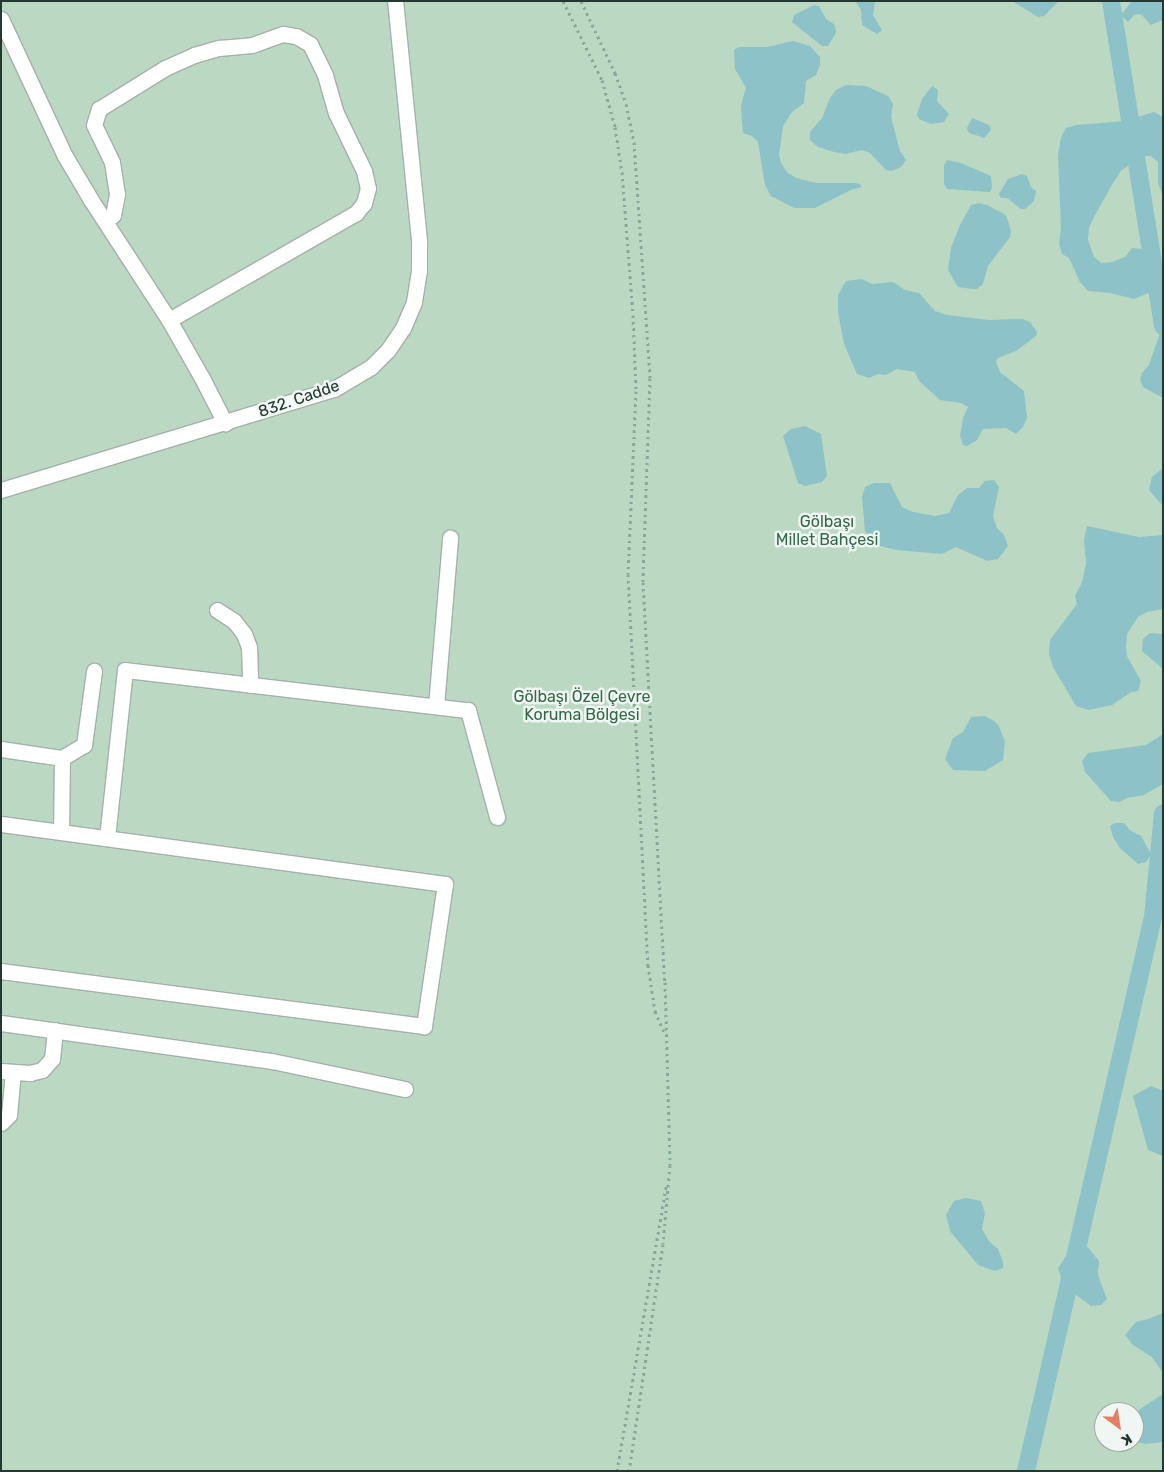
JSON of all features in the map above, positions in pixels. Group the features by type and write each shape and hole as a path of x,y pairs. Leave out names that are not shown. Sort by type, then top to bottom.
{"street":[{"name":"832. Cadde","path":"1,490 313,397 354,379 371,367 388,350 403,328 414,302 419,271 419,240 396,1"},
{"path":"1,19 65,156 169,320 225,423"},
{"path":"105,221 113,215 117,194 112,162 94,125 99,109 165,68 194,55 219,48 252,45 283,34 296,36 310,44 325,75 336,113 364,171 368,188 364,203 356,213 169,320"},
{"path":"436,706 450,538"},
{"path":"217,610 234,621 244,634 249,647 250,685"},
{"path":"107,838 125,670 468,710 497,817"},
{"path":"1,749 62,758 84,745 94,671"},
{"path":"61,832 62,758"},
{"path":"1,824 445,884 424,1026 1,971"},
{"path":"1,1022 272,1061 404,1089"},
{"path":"1,1123 9,1116 7,1071 36,1072 48,1066 52,1059 56,1030"}],"path":[{"path":"563,1 602,80 616,128 622,172 633,315 636,391 628,574 648,965 655,1010 666,1037"},
{"path":"581,1 615,72 626,104 634,142 650,378 643,582 666,1037 670,1165 664,1244 629,1471"},
{"path":"617,1471 670,1165"}],"green space":[{"name":"Gölbaşı Özel Çevre Koruma Bölgesi","path":"1,1 1163,1 1163,1471 1,1471"}],"water":[{"path":"875,1 873,15 882,30 877,34 862,25 861,10 856,2"},
{"path":"1012,1 1059,1 1044,16 1038,17"},
{"path":"1132,1 1163,1 1163,20 1151,25 1142,15 1138,14 1134,15 1128,22 1121,15"},
{"path":"814,5 819,6 826,19 835,25 836,33 828,46 822,46 792,22 794,15"},
{"path":"793,41 810,46 820,57 820,65 816,75 806,81 804,103 792,112 783,126 779,155 781,163 787,172 796,178 816,183 855,183 860,184 862,187 851,190 815,208 794,208 771,196 765,185 758,142 752,136 743,133 741,105 746,88 735,69 734,50 739,47 767,47"},
{"path":"846,85 866,86 888,96 893,104 891,117 900,151 906,160 901,167 892,171 886,170 870,153 862,150 845,154 834,152 818,147 810,140 810,132 822,118 830,98 836,90"},
{"path":"932,86 938,90 937,101 949,114 944,122 931,124 919,119 917,115 922,99"},
{"path":"1154,112 1163,117 1163,197 1158,183 1158,162 1151,156 1141,156 1121,171 1113,183 1089,228 1088,240 1094,257 1101,263 1112,262 1125,257 1132,248 1142,249 1159,267 1162,276 1159,284 1151,292 1134,299 1110,293 1088,291 1080,282 1069,258 1062,254 1059,244 1061,228 1058,156 1061,137 1066,128 1076,125 1125,121"},
{"path":"972,118 989,125 991,130 984,138 969,133 967,128"},
{"path":"947,160 961,163 991,176 992,188 990,192 947,189 944,184 944,165"},
{"path":"1022,174 1027,176 1031,187 1036,191 1034,201 1025,209 1021,209 1007,198 1001,198 999,194 1008,179"},
{"path":"979,203 1006,215 1011,231 1010,237 988,266 983,284 977,289 958,287 948,270 951,248 960,225 971,205"},
{"path":"862,279 872,284 893,282 905,290 919,293 935,311 947,315 989,320 1022,319 1030,322 1037,332 1036,336 1016,351 998,358 996,362 1000,372 1024,391 1027,418 1023,427 1016,434 1006,428 983,429 977,440 967,446 963,445 960,436 963,418 968,407 961,403 940,400 919,381 915,372 897,369 886,375 878,374 869,378 857,374 844,344 838,312 838,295 846,281"},
{"path":"1163,324 1163,398 1143,387 1140,380 1142,373 1149,365"},
{"path":"805,426 821,434 827,476 822,482 805,486 798,483 783,436 791,429"},
{"path":"1163,468 1163,503 1161,504 1149,490 1152,477"},
{"path":"994,480 999,487 993,516 997,528 1004,535 1008,546 998,559 987,561 956,547 942,554 897,550 876,545 865,531 862,497 865,487 874,483 890,483 902,507 913,512 935,516 949,513 958,495 967,488 979,488 985,481"},
{"path":"1087,526 1139,537 1163,535 1163,609 1147,612 1138,617 1127,634 1127,656 1141,681 1138,691 1131,692 1112,705 1089,710 1076,706 1053,667 1049,654 1050,640 1077,604 1075,596 1082,582 1086,564 1084,540"},
{"path":"1150,633 1163,634 1163,669 1142,651 1143,639"},
{"path":"985,716 999,726 1005,742 1003,760 985,771 953,770 945,759 953,738 963,732 971,717"},
{"path":"1163,734 1163,784 1144,795 1127,798 1119,802 1111,801 1085,772 1082,761 1088,753 1146,745"},
{"path":"1115,823 1124,823 1130,830 1141,836 1151,854 1146,862 1138,864 1120,848 1113,837 1110,826"},
{"path":"1151,1086 1163,1091 1163,1156 1148,1150 1133,1096"},
{"path":"966,1198 981,1201 985,1213 982,1229 989,1241 998,1249 1003,1262 1003,1268 995,1271 978,1265 950,1231 946,1215 954,1201"},
{"path":"1085,1244 1099,1261 1098,1275 1107,1299 1101,1305 1091,1306 1064,1286 1058,1268 1073,1246"},
{"path":"1163,1313 1163,1373 1152,1357 1133,1345 1125,1335 1136,1322"},
{"path":"1163,1394 1163,1442 1144,1444 1144,1406"}],"waterway":[{"path":"1111,1 1163,326"},
{"path":"1026,1471 1153,917 1163,813"}],"park label":[{"name":"Gölbaşı Millet Bahçesi","path":"827,531"}]}
